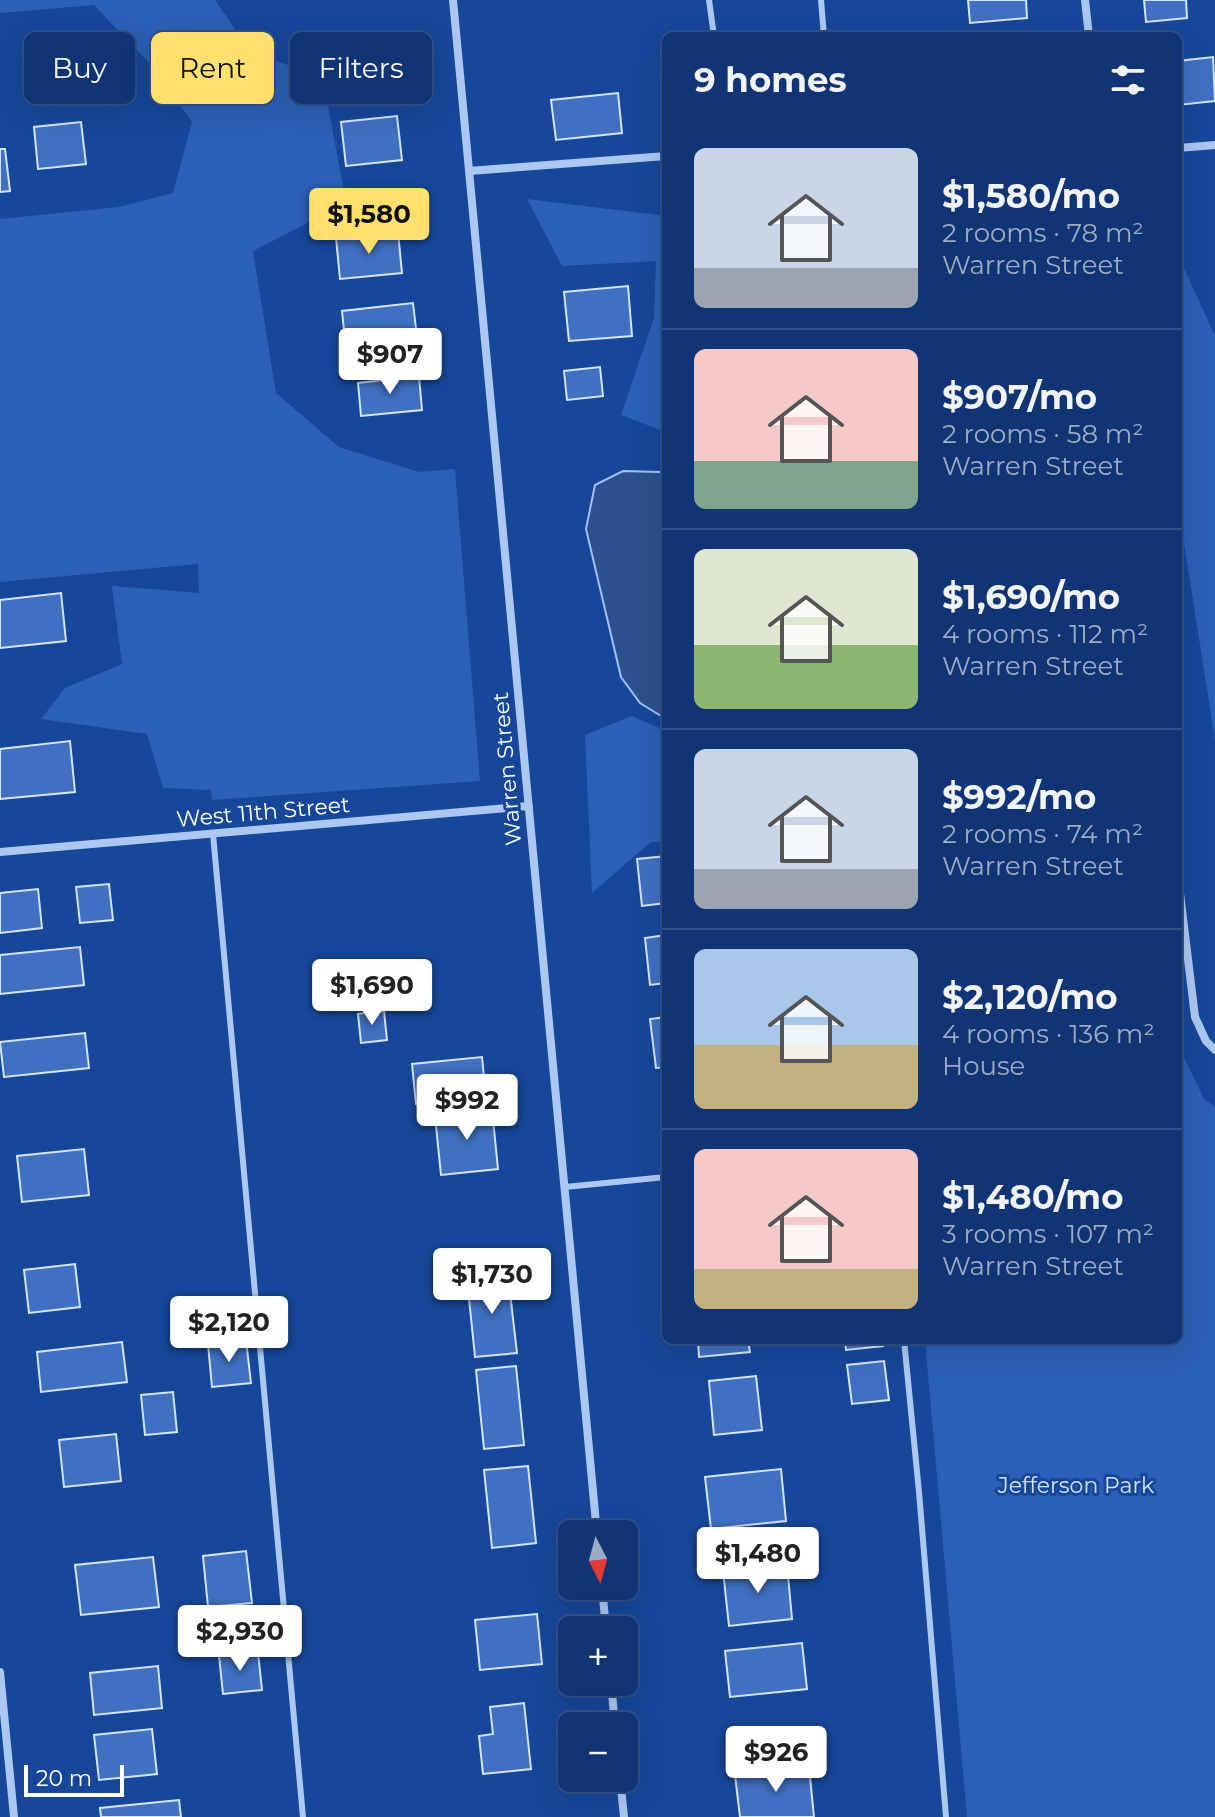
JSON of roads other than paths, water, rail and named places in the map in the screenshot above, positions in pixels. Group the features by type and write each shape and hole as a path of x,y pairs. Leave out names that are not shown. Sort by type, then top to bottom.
{"street":[{"name":"Warren Street","path":"453,0 596,1520"},
{"path":"1085,0 1089,32"},
{"path":"1182,148 1215,145"},
{"path":"469,171 662,156"},
{"name":"West 11th Street","path":"0,852 529,806"},
{"path":"1182,910 1195,1017 1206,1041 1215,1050"},
{"path":"0,1672 14,1817"},
{"path":"621,1792 624,1817"}],"lane":[{"path":"709,0 713,32"},
{"path":"821,0 824,32"},
{"path":"213,834 303,1817"},
{"path":"565,1187 662,1177"},
{"path":"904,1344 946,1817"}],"park label":[{"name":"Jefferson Park","path":"1076,1485"}]}
